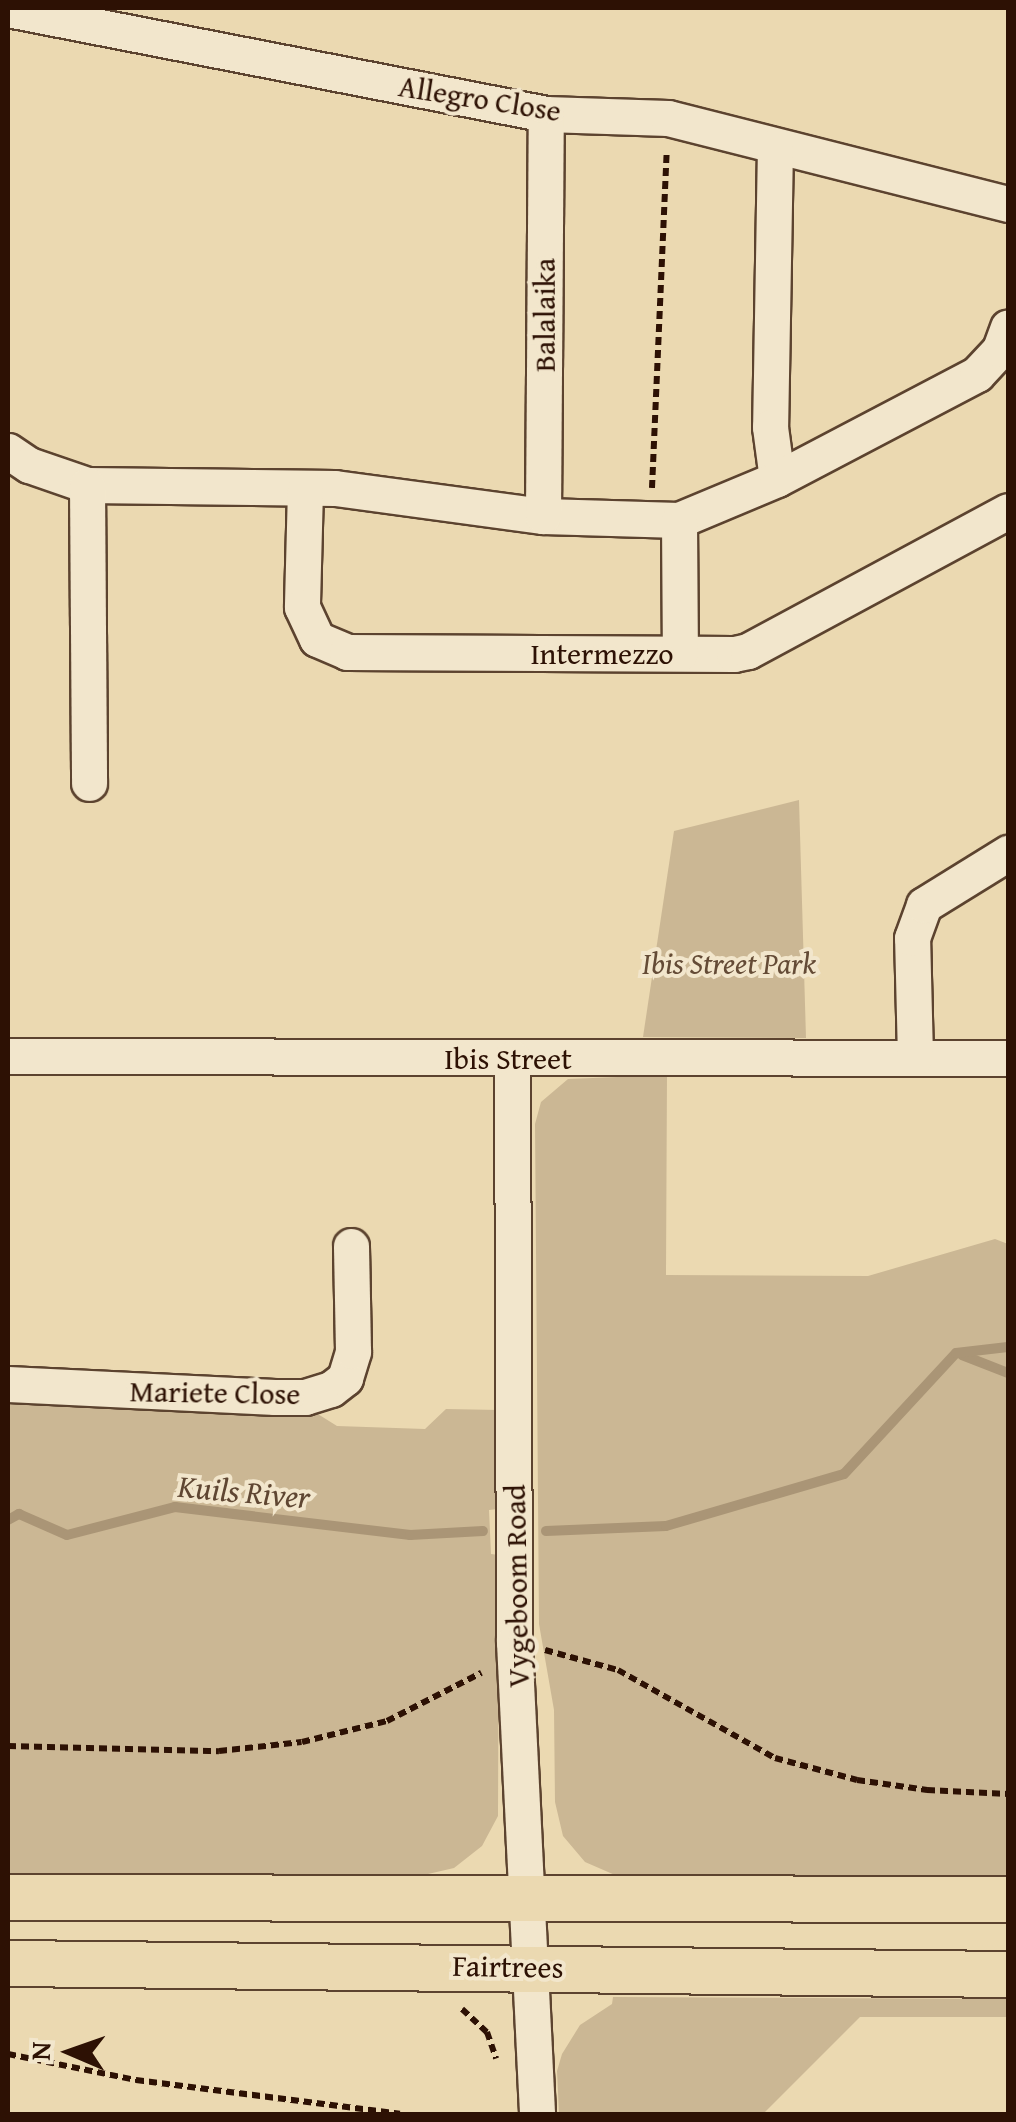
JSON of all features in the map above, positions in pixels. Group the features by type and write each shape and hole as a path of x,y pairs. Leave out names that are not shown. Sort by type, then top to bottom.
{"main road":[{"path":"8,1897 1008,1899"},
{"name":"Fairtrees","path":"8,1963 1008,1974"}],"street":[{"name":"Allegro Close","path":"8,9 546,114 668,118 1008,204"},
{"name":"Balalaika","path":"543,516 546,114"},
{"path":"775,146 770,427 777,479"},
{"path":"8,452 29,465 87,486 380,493 543,516 667,520 777,479 977,374 1000,349 1008,327"},
{"path":"87,486 89,783"},
{"name":"Intermezzo","path":"304,489 302,608 317,640 347,652 722,656 748,651 1008,510"},
{"path":"667,520 680,653"},
{"path":"915,1058 912,938 924,905 1008,853"},
{"name":"Ibis Street","path":"8,1056 1008,1058"},
{"name":"Vygeboom Road","path":"512,1058 514,1642 536,2114"},
{"name":"Mariete Close","path":"8,1384 274,1398 305,1397 331,1389 345,1378 353,1351 351,1246"}],"path":[{"path":"667,520 650,473 668,118"},
{"path":"467,2010 487,2032 497,2064"},
{"path":"8,2054 136,2080 400,2114"}],"green space":[{"name":"Ibis Street Park","path":"799,800 806,1038 643,1037 674,831"},
{"path":"667,1075 666,1275 868,1276 995,1239 1008,1244 1008,1877 615,1875 585,1862 563,1836 555,1802 554,1710 539,1624 535,1124 541,1102 568,1079"},
{"path":"8,1400 313,1411 337,1426 425,1429 446,1409 499,1410 498,1509 489,1510 491,1554 499,1555 498,1816 482,1846 454,1868 415,1877 8,1876"},
{"path":"613,1997 1008,1999 1008,2017 860,2017 763,2114 559,2114 557,2071 562,2054 580,2025 612,2004"}],"waterway":[{"name":"Kuils River","path":"546,1531 666,1526 844,1474 956,1353 1008,1347"},
{"name":"Kuils River","path":"962,1355 1008,1373"},
{"name":"Kuils River","path":"8,1520 19,1514 67,1535 175,1507 410,1535 483,1531"}]}
